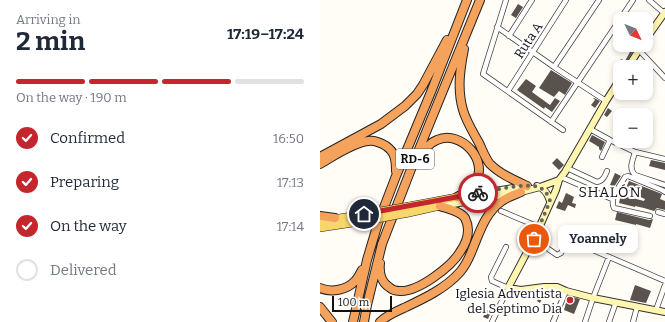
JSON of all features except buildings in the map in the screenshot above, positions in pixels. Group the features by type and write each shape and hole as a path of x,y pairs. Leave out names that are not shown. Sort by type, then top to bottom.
{"highway":[{"name":"RD-6","path":"364,322 382,244 480,0"},
{"path":"483,0 464,48 460,69 460,95 463,110 489,163 498,171 527,186"},
{"name":"RD-6","path":"353,322 367,260 378,224 466,4"},
{"path":"320,157 381,124 405,106 417,94 466,4"},
{"path":"414,164 432,142 439,139 452,138 463,143 474,153 477,158 479,170 478,178 475,184 457,197"},
{"path":"320,164 354,145 367,141 374,141 385,145 394,155 396,160 396,176"},
{"path":"380,322 451,282 461,271 490,212 501,201 521,192"},
{"path":"382,244 380,270 383,281 387,286 393,290 406,291 430,280 455,259 463,247 468,234 466,221 462,215 440,206"},
{"path":"320,216 335,218"},
{"path":"320,288 331,291 348,287 356,280 367,260"},
{"path":"320,308 332,322"}],"main road":[{"path":"653,29 664,12"},
{"path":"613,90 560,178 534,239 508,288 521,290 557,287 593,298 665,312"},
{"path":"409,209 440,206 521,192 540,187 560,178"},
{"path":"320,228 457,197 527,186 540,187 547,194 550,201"},
{"path":"320,221 335,218 365,217"}],"street":[{"path":"506,0 483,73 563,130"},
{"path":"509,36 532,0"},
{"name":"Ruta A","path":"508,91 566,0"},
{"path":"554,67 599,0"},
{"path":"551,122 633,0"},
{"path":"649,0 664,12"},
{"path":"497,27 606,101"},
{"path":"645,52 665,78"},
{"path":"590,129 635,152 665,159"},
{"path":"602,158 610,140"},
{"path":"635,152 631,167 632,173 665,185"},
{"path":"567,168 597,182 600,182 603,179 607,171"},
{"path":"650,216 614,208 612,199 625,177 628,176 665,192"},
{"path":"560,178 612,199"},
{"path":"501,211 539,227"},
{"path":"658,212 665,214"},
{"path":"534,239 559,255 570,237"},
{"path":"492,322 508,288 492,281 491,277 506,247"},
{"path":"586,247 665,281"},
{"path":"585,322 609,257"},
{"path":"656,310 665,285"},
{"path":"553,322 566,291"},
{"path":"609,322 616,302"},
{"path":"633,322 637,306"}],"way so far":[{"path":"478,193 527,186 540,187 544,190 550,201 534,239"}],"place":[{"name":"Yoannely","path":"534,239"},
{"name":"Iglesia Adventista del Septimo Dia","path":"570,300"}],"district":[{"name":"SHALÓN","path":"610,192"}],"route":[{"path":"364,214 478,193"}]}
